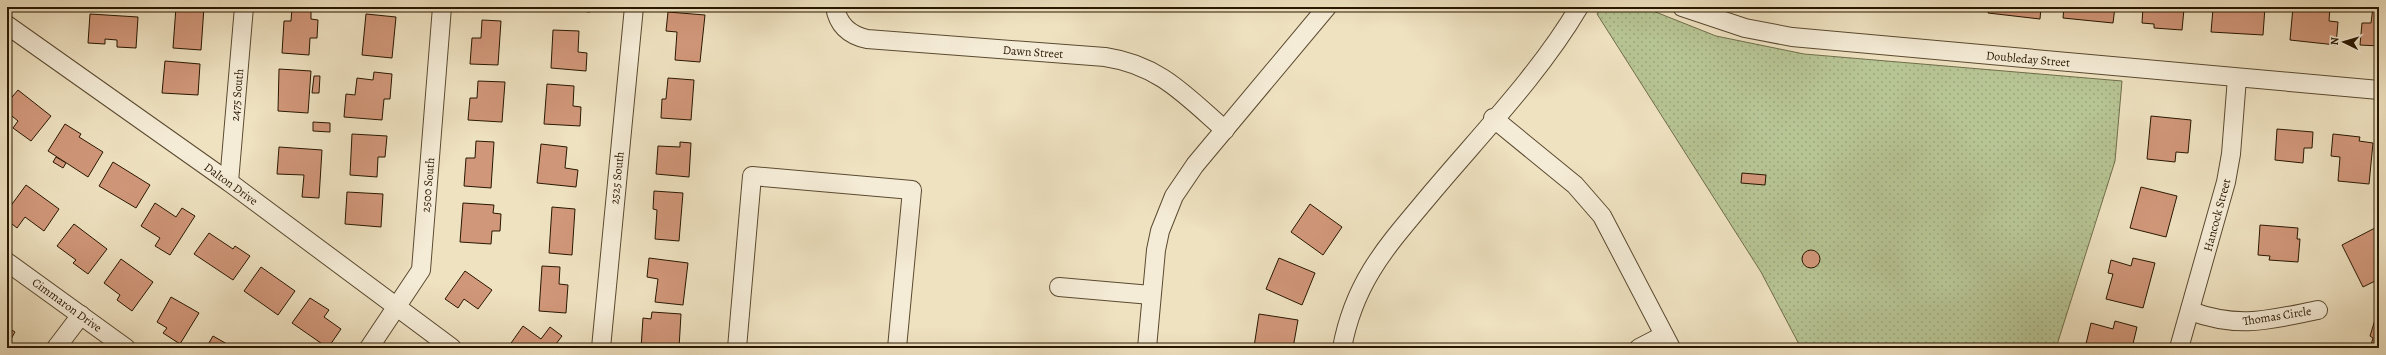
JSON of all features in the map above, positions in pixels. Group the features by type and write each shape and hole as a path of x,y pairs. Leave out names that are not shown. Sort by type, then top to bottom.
{"street":[{"name":"2475 South","path":"229,182 244,7"},
{"name":"2500 South","path":"369,348 420,270 442,7"},
{"name":"2525 South","path":"601,348 634,7"},
{"name":"Dawn Street","path":"835,7 837,16 845,29 852,34 867,39 1105,57 1136,64 1168,81 1225,130"},
{"path":"1147,348 1156,250 1167,212 1184,180 1328,7"},
{"path":"1342,348 1350,313 1358,293 1379,255 1553,46 1579,7"},
{"name":"Doubleday Street","path":"1682,7 1745,28 1792,37 2379,90"},
{"name":"Dalton Drive","path":"7,25 229,182 452,348"},
{"name":"Hancock Street","path":"2179,348 2226,182 2231,154 2238,78"},
{"path":"1494,118 1575,185 1590,201 1612,233 1668,341 1639,348"},
{"path":"737,348 752,176 912,190 897,348"},
{"name":"Cimmaron Drive","path":"7,262 126,348"},
{"path":"1059,287 1151,294"},
{"name":"Thomas Circle","path":"2190,310 2214,320 2239,323 2318,310"},
{"path":"56,348 81,315"}],"green space":[{"path":"1602,7 1643,7 1716,36 1804,54 2122,81 2115,161 2056,348 1801,348 1761,272 1597,14"}],"building":[{"path":"149,7 168,7 168,10"},
{"path":"176,7 204,7 201,50 173,48"},
{"path":"292,7 311,8 311,19 318,20 317,38 310,38 309,55 282,53 284,21 291,21"},
{"path":"560,7 590,7 590,12 560,9"},
{"path":"1938,7 1967,7 1966,11 1937,9"},
{"path":"1989,7 2041,7 2040,19 1988,13"},
{"path":"2064,7 2115,7 2113,23 2063,18"},
{"path":"2143,7 2184,9 2182,30 2154,28 2154,24 2142,23"},
{"path":"2222,7 2265,7 2263,35 2211,32 2213,9 2222,10"},
{"path":"2293,7 2330,7 2329,21 2338,22 2336,45 2290,40"},
{"path":"2373,7 2379,7 2379,46 2360,45 2362,23 2371,23"},
{"path":"668,12 705,15 700,62 675,60 677,32 666,31"},
{"path":"90,14 138,17 136,48 117,47 117,40 105,39 105,44 88,43"},
{"path":"366,14 396,17 392,58 362,55"},
{"path":"482,20 501,21 498,65 470,64 472,38 481,38"},
{"path":"553,30 579,31 578,52 587,53 586,71 551,68"},
{"path":"165,61 200,64 198,95 162,93"},
{"path":"279,69 311,71 308,113 278,111"},
{"path":"374,72 392,74 390,99 384,99 382,120 344,117 346,94 355,95 357,78 373,80"},
{"path":"314,76 320,76 319,93 312,93"},
{"path":"668,78 694,80 691,120 661,118 662,99 666,99"},
{"path":"478,81 505,82 502,122 468,120 470,98 477,98"},
{"path":"547,84 574,86 573,106 581,107 580,126 544,124"},
{"path":"18,90 51,116 31,141 13,128 18,121 7,112 7,103"},
{"path":"2151,116 2191,120 2188,153 2176,152 2175,162 2147,159"},
{"path":"313,122 330,123 330,132 313,131"},
{"path":"65,124 81,134 79,137 103,152 88,177 48,151"},
{"path":"2277,129 2313,132 2312,148 2304,148 2303,163 2275,160"},
{"path":"352,134 387,136 385,157 378,157 377,177 350,175"},
{"path":"2333,134 2360,137 2359,141 2373,143 2369,184 2338,181 2340,157 2331,156"},
{"path":"476,141 494,142 491,188 464,186 466,158 475,158"},
{"path":"680,142 691,143 689,177 656,174 658,146 680,147"},
{"path":"541,144 567,147 565,168 578,170 576,187 537,183"},
{"path":"279,147 322,150 319,198 302,197 304,175 277,174"},
{"path":"56,157 66,163 63,168 53,162"},
{"path":"113,162 150,185 136,208 99,186"},
{"path":"1742,173 1766,175 1765,185 1741,183"},
{"path":"26,185 59,209 44,231 25,217 17,228 7,220 7,211"},
{"path":"2141,187 2177,196 2166,237 2130,228"},
{"path":"654,191 683,193 679,241 655,239 657,210 653,209"},
{"path":"347,192 383,194 381,227 345,224"},
{"path":"155,203 176,217 182,208 195,216 170,255 155,246 160,238 141,226"},
{"path":"463,203 494,205 493,213 501,214 500,231 492,231 491,244 460,242"},
{"path":"1310,204 1342,227 1323,255 1291,232"},
{"path":"552,207 575,209 572,255 549,253"},
{"path":"74,224 107,249 88,274 73,263 76,260 57,246"},
{"path":"2260,225 2298,228 2297,239 2300,239 2298,262 2269,260 2270,256 2258,255"},
{"path":"2375,228 2379,235 2379,279 2363,287 2342,245"},
{"path":"209,233 233,249 235,246 250,256 233,280 194,254"},
{"path":"1811,250 1817,253 1820,259 1817,265 1811,268 1805,265 1802,259 1805,253"},
{"path":"649,258 688,263 683,305 655,302 658,279 647,277"},
{"path":"1279,258 1315,273 1302,305 1266,289"},
{"path":"2133,258 2155,263 2143,308 2106,299 2113,274 2108,273 2111,260 2131,266"},
{"path":"121,259 153,282 132,311 117,300 120,295 104,283"},
{"path":"542,266 560,267 559,284 568,285 566,313 539,311"},
{"path":"261,267 295,291 278,315 244,291"},
{"path":"465,271 492,290 478,309 464,299 458,308 445,299"},
{"path":"171,297 199,313 180,344 163,333 167,328 157,322"},
{"path":"310,298 329,310 324,317 341,329 328,348 292,323"},
{"path":"2378,310 2379,348 2370,348 2373,338 2370,336"},
{"path":"652,312 681,314 679,348 641,348 643,318 651,319"},
{"path":"1259,314 1298,320 1293,348 1254,347"},
{"path":"2115,321 2137,327 2132,348 2085,348 2091,323 2113,329"},
{"path":"523,326 541,339 550,327 562,336 553,348 512,348 509,346"},
{"path":"7,327 15,332 7,346"},
{"path":"213,336 234,348 206,348"}]}
